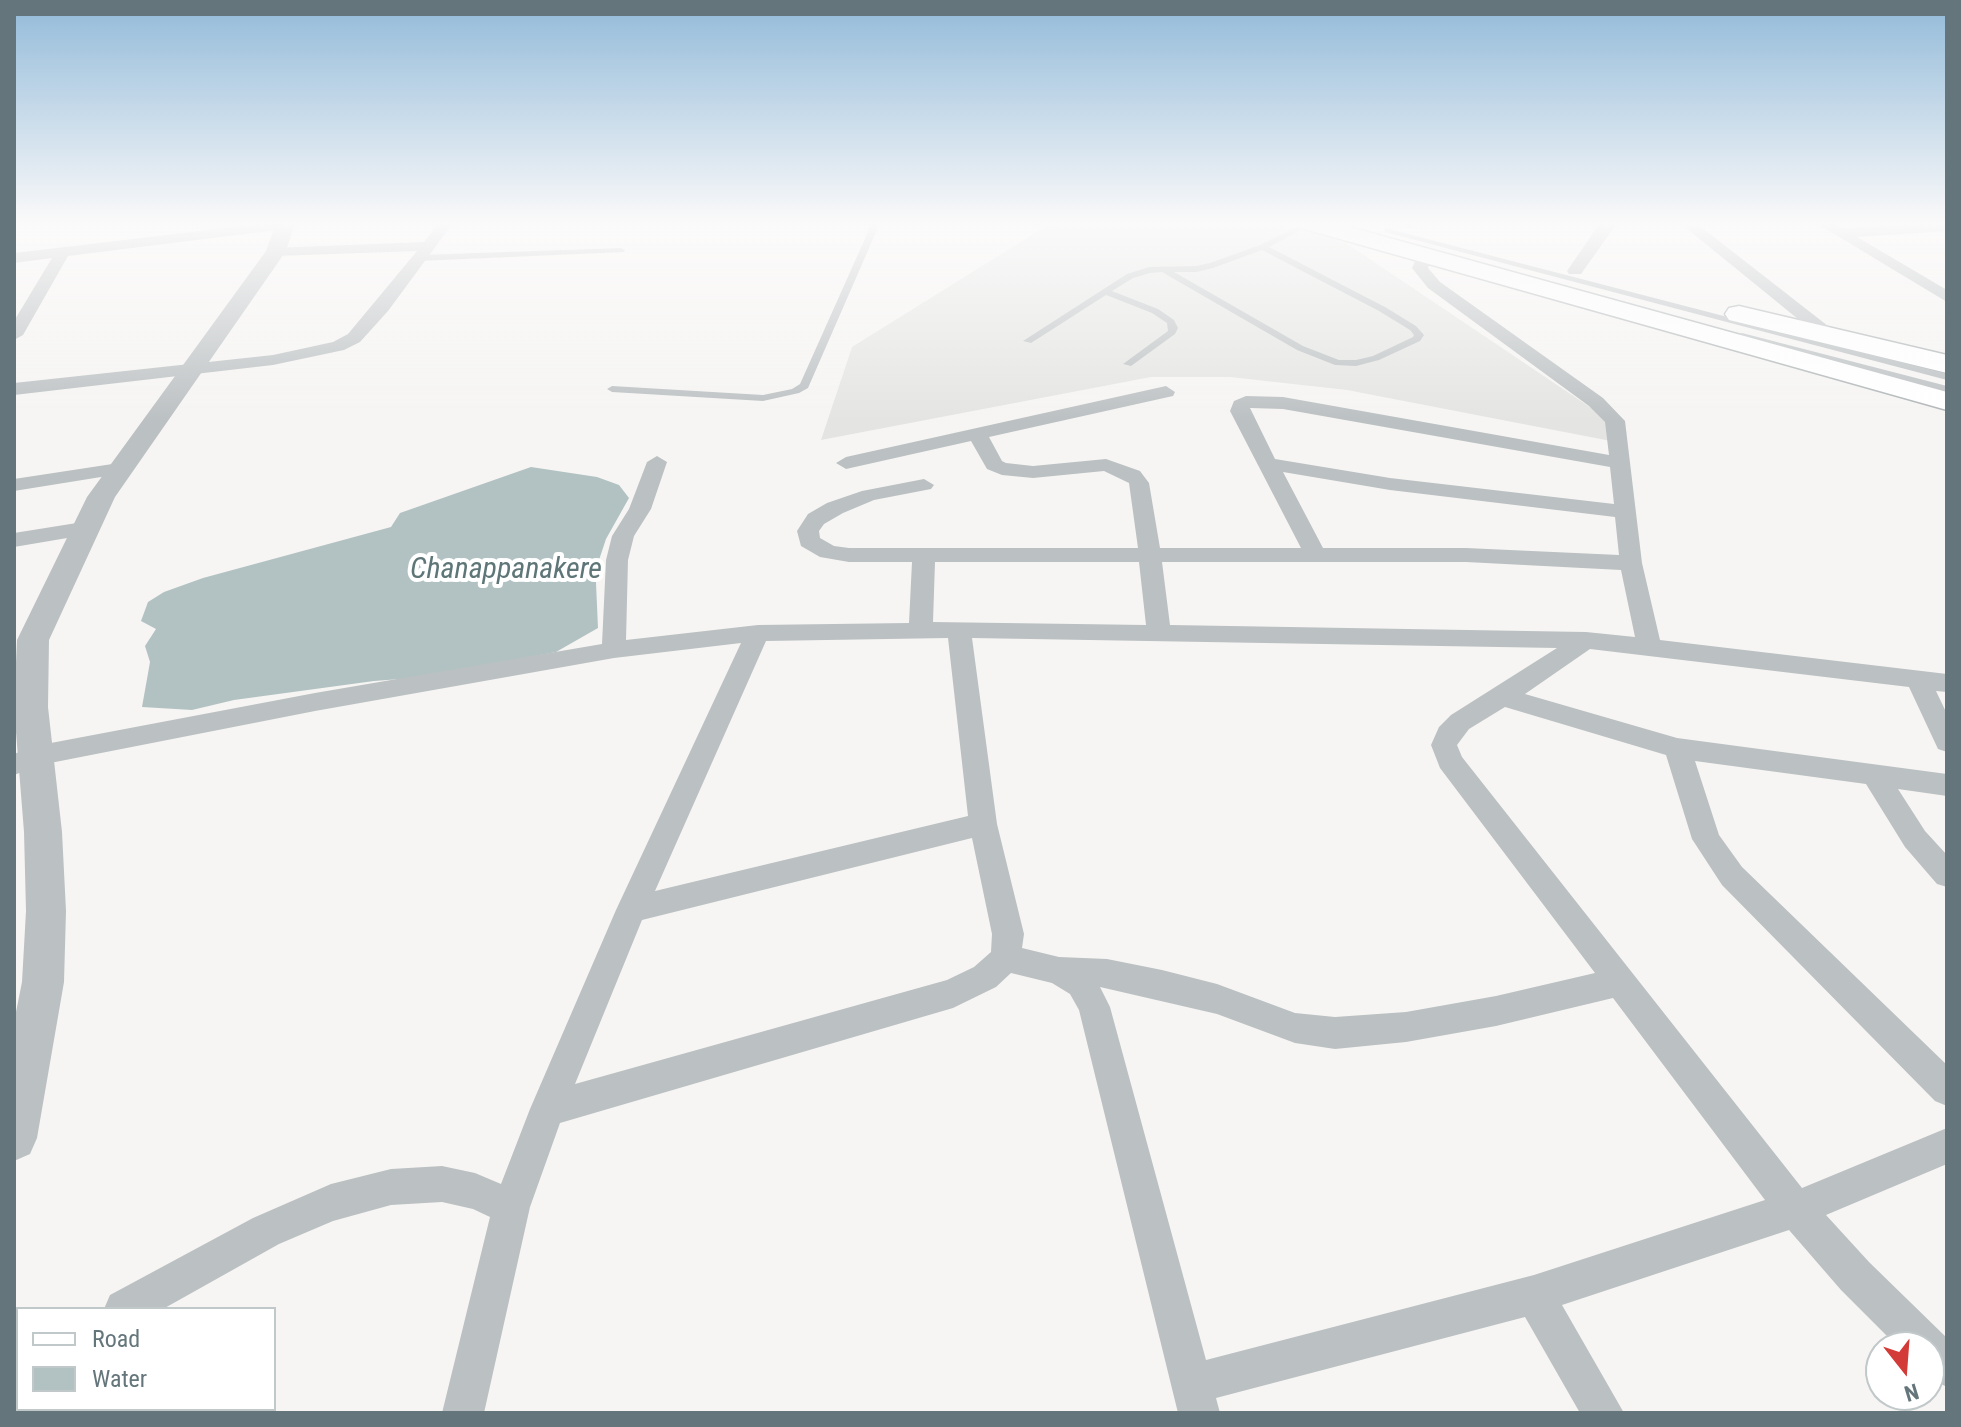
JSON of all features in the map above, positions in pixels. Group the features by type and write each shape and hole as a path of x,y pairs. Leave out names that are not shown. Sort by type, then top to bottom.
{"main road":[{"path":"1546,290 1947,401"},
{"path":"1647,290 1947,364"}],"street":[{"path":"14,335 41,290"},
{"path":"14,1138 19,1082 43,982 46,911 43,832 25,760 31,707 23,643 83,529 119,469 195,368 246,290"},
{"path":"14,389 273,360 338,346 354,338 393,290"},
{"path":"1440,290 1596,402 1615,421 1631,563 1649,645"},
{"path":"1771,290 1831,337"},
{"path":"846,463 1166,392"},
{"path":"1315,553 1240,411 1241,405 1246,402 1283,403 1621,463"},
{"path":"977,434 990,460 1002,469 1033,472 1106,465 1133,475 1141,491 1159,633"},
{"path":"614,650 617,560 623,536 640,509 657,462"},
{"path":"1269,464 1390,484 1627,512"},
{"path":"14,485 119,469"},
{"path":"924,485 869,495 835,508 816,519 808,531 809,541 828,552 924,555 1315,553 1544,557 1631,563"},
{"path":"14,540 83,529"},
{"path":"921,631 924,555"},
{"path":"25,760 219,719 614,650 758,633 959,630 1586,640 1649,645 1947,683"},
{"path":"547,1109 953,993 985,977 1006,958 1008,934 983,824 959,630"},
{"path":"463,1413 511,1207 547,1109 631,910 758,633"},
{"path":"1586,640 1460,722 1448,734 1444,745 1450,761 1462,781 1795,1209 1855,1276 1911,1331"},
{"path":"1918,679 1947,742"},
{"path":"1502,697 1677,748 1947,785"},
{"path":"1677,748 1706,839 1732,876 1947,1089"},
{"path":"1876,777 1915,839 1947,875"},
{"path":"631,910 983,824"},
{"path":"1006,958 1059,971 1107,973 1162,985 1217,999 1295,1028 1335,1033 1406,1027 1496,1011 1621,982"},
{"path":"1059,971 1081,984 1094,1007 1195,1399 1534,1295 1795,1209 1947,1146"},
{"path":"128,1307 266,1231 331,1203 391,1187 442,1184 475,1191 511,1207"},
{"path":"1534,1295 1603,1413"}],"lane":[{"path":"612,389 763,398 804,386 847,290"},
{"path":"1028,341 1110,290"},
{"path":"1198,290 1300,348 1338,363 1376,358 1417,339 1419,335 1413,328 1345,290"},
{"path":"1581,290 1947,389"},
{"path":"1607,290 1947,377"},
{"path":"1106,292 1155,311 1171,322 1172,332 1128,364"}],"shaded area":[{"path":"944,290 1415,290 1627,432 1616,442 1347,390 1230,377 1151,377 821,440 852,347"}],"water":[{"name":"Chanappanakere","path":"531,467 597,477 619,485 629,498 606,539 599,560 596,583 598,628 556,652 427,677 234,700 192,710 142,707 150,662 145,646 156,629 141,621 148,602 164,592 203,578 391,527 400,513"}]}
